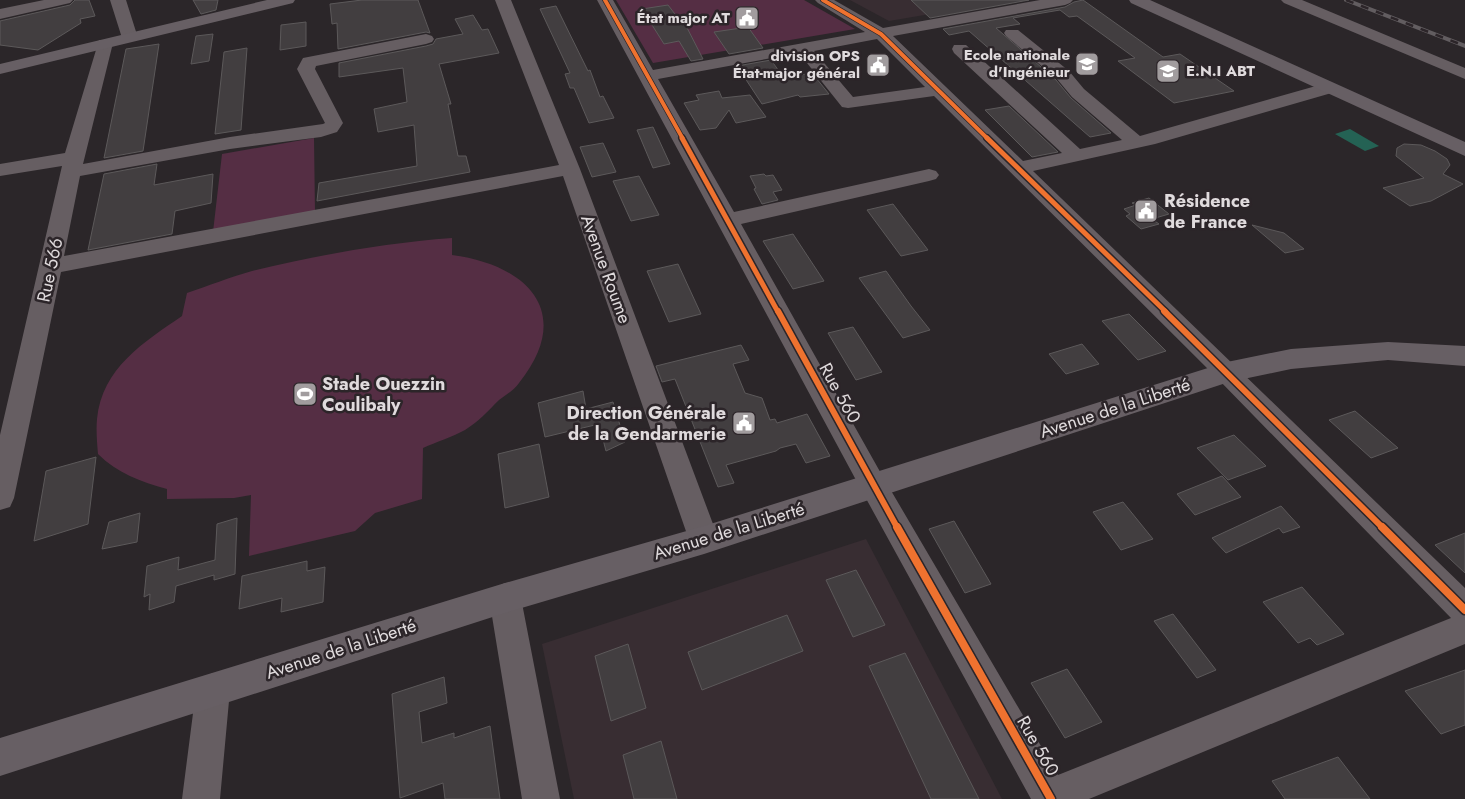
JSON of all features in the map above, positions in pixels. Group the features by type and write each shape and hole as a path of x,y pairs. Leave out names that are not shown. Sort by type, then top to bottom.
{"main road":[{"path":"0,69 130,38 257,3 287,0"},
{"path":"1137,0 1465,150"},
{"name":"Avenue de la Liberté","path":"0,757 505,598 704,540 1227,372 1291,359 1388,351 1465,356"}],"street":[{"path":"0,14 65,0"},
{"path":"118,0 130,38"},
{"name":"Avenue Roume","path":"503,0 570,169 704,540"},
{"name":"Rue 560","path":"605,0 873,485 1050,798"},
{"path":"823,0 881,34 1227,372 1465,610"},
{"path":"1290,0 1465,74"},
{"path":"648,76 1057,1"},
{"path":"1012,33 1063,75 1078,93 1136,142"},
{"path":"0,170 73,165 321,131 330,128 334,123 306,68 309,62 426,39"},
{"name":"Rue 566","path":"0,498 73,165 106,43"},
{"path":"804,48 848,103 938,90"},
{"path":"960,49 1076,155"},
{"path":"1017,168 1136,142 1329,88"},
{"path":"52,266 570,169"},
{"path":"728,220 929,175"},
{"path":"505,598 541,799"},
{"path":"1050,798 1465,628"},
{"path":"201,799 213,690"}],"shaded area":[{"path":"616,0 804,0 855,29 653,63"},
{"path":"850,0 1013,0 889,21"},
{"path":"1350,129 1379,146 1365,151 1335,134"},
{"path":"314,138 315,213 213,232 222,154"},
{"name":"Stade Ouezzin Coulibaly","path":"452,238 452,255 479,260 502,269 521,281 535,296 542,314 543,335 535,358 515,388 465,430 423,448 422,499 375,513 355,531 249,556 251,495 234,498 167,499 167,489 121,472 98,454 97,419 107,385 127,358 153,336 182,316 187,293 244,273 302,260 377,246"},
{"path":"866,539 1002,799 574,799 542,644"}],"building":[{"path":"75,0 89,0 95,16 80,19 81,23 38,50 0,45 0,21 70,5"},
{"path":"193,0 218,0 216,10 201,14"},
{"path":"362,0 418,0 430,33 426,32 338,49 337,23 332,24 330,4"},
{"path":"911,0 1029,0 930,18"},
{"name":"E.N.I ABT","path":"1083,0 1163,57 1180,54 1234,91 1174,103 1118,61 1135,58 1077,16 1069,17 1060,10 1013,18 1020,24 996,28 1056,80 1071,98 1111,133 1090,137 969,31 949,35 943,29 1065,7"},
{"path":"668,5 678,18 682,18 703,59 691,61 679,41 664,44 642,9"},
{"path":"556,6 588,71 590,70 600,97 603,96 614,118 589,123 574,88 570,88 565,74 570,73 540,9"},
{"path":"473,15 482,30 488,29 499,53 439,64 451,104 448,104 458,156 466,156 470,172 317,201 319,183 417,166 414,125 378,132 374,109 407,102 403,68 339,77 339,63 426,46 433,44 436,39 463,34 455,19"},
{"path":"306,22 306,46 280,50 281,25"},
{"path":"748,27 763,48 729,54 714,32"},
{"path":"213,34 209,61 191,64 196,36"},
{"path":"159,44 143,151 104,158 126,49"},
{"path":"247,48 241,130 215,134 224,52"},
{"path":"771,60 784,78 812,73 829,94 800,97 798,95 762,104 737,66"},
{"path":"719,91 722,98 750,95 766,117 736,123 729,110 716,128 700,130 684,103 699,100 696,95"},
{"path":"1009,106 1058,152 1032,157 985,110"},
{"path":"653,127 670,164 653,168 637,130"},
{"path":"603,143 616,172 592,177 580,147"},
{"path":"1404,144 1421,145 1447,159 1450,165 1443,174 1463,184 1431,201 1410,206 1383,188 1424,178 1396,156 1397,148"},
{"path":"157,164 154,185 213,174 211,203 175,211 172,234 88,250 104,174"},
{"path":"764,174 766,176 773,175 782,190 773,192 778,200 762,204 750,176"},
{"path":"639,176 659,215 631,221 613,181"},
{"name":"Résidence de France","path":"1149,198 1169,214 1152,219 1159,224 1141,229 1126,216 1130,214 1124,209 1136,205 1132,203"},
{"path":"893,204 928,250 901,256 867,210"},
{"path":"1252,225 1284,233 1304,249 1285,253"},
{"path":"793,234 824,281 793,289 763,241"},
{"path":"678,264 701,314 669,322 647,271"},
{"path":"886,271 930,330 903,338 859,278"},
{"path":"1129,314 1166,351 1138,360 1102,321"},
{"path":"853,327 882,372 856,380 828,333"},
{"path":"1082,344 1099,364 1066,374 1049,354"},
{"path":"741,345 749,360 733,364 745,393 762,398 770,420 775,419 777,423 807,414 830,456 806,463 796,444 780,448 776,451 726,465 734,483 718,487 675,379 662,382 656,366"},
{"path":"583,391 586,409 613,402 625,442 606,451 599,424 545,437 538,403"},
{"path":"1355,411 1398,448 1371,458 1329,420"},
{"path":"1234,435 1266,466 1228,480 1197,448"},
{"path":"539,444 549,497 505,508 498,454"},
{"path":"96,457 88,524 34,541 46,471"},
{"path":"1222,476 1241,497 1195,515 1177,494"},
{"path":"1123,502 1153,539 1121,550 1093,512"},
{"path":"1281,506 1300,527 1283,533 1279,528 1226,553 1212,538"},
{"path":"140,513 137,542 102,549 109,522"},
{"path":"237,518 235,574 214,580 214,575 176,586 174,602 149,610 150,594 144,597 147,566 179,557 178,570 215,560 217,524"},
{"path":"954,521 991,584 965,593 929,529"},
{"path":"1465,533 1465,573 1435,545"},
{"path":"307,561 307,571 325,567 323,602 281,612 282,598 239,609 242,576"},
{"path":"856,570 885,625 853,637 826,580"},
{"path":"1302,587 1344,634 1317,645 1310,638 1298,643 1263,602"},
{"path":"1173,614 1216,670 1197,678 1154,621"},
{"path":"787,615 803,651 702,690 688,652"},
{"path":"628,644 646,708 611,721 595,656"},
{"path":"905,653 979,799 931,799 869,666"},
{"path":"1067,669 1102,722 1065,738 1031,683"},
{"path":"1465,670 1465,725 1441,734 1405,691"},
{"path":"444,677 447,703 419,712 422,743 454,733 454,738 490,726 500,799 445,799 443,783 400,798 392,694"},
{"path":"661,741 677,799 634,799 623,755"},
{"path":"1338,757 1370,799 1285,799 1272,781"}],"railway":[{"path":"1346,0 1465,46"}],"cycle path":[{"path":"605,0 873,485 1051,799"},
{"path":"823,0 881,34 1227,372 1465,610"}],"place":[{"name":"État major AT","path":"747,18"},
{"name":"Ecole nationale d'Ingénieur","path":"1087,64"},
{"name":"division OPS État-major général","path":"878,65"},
{"name":"E.N.I ABT","path":"1168,71"},
{"name":"Résidence de France","path":"1146,211"},
{"name":"Stade Ouezzin Coulibaly","path":"305,394"},
{"name":"Direction Générale de la Gendarmerie","path":"744,423"}]}
